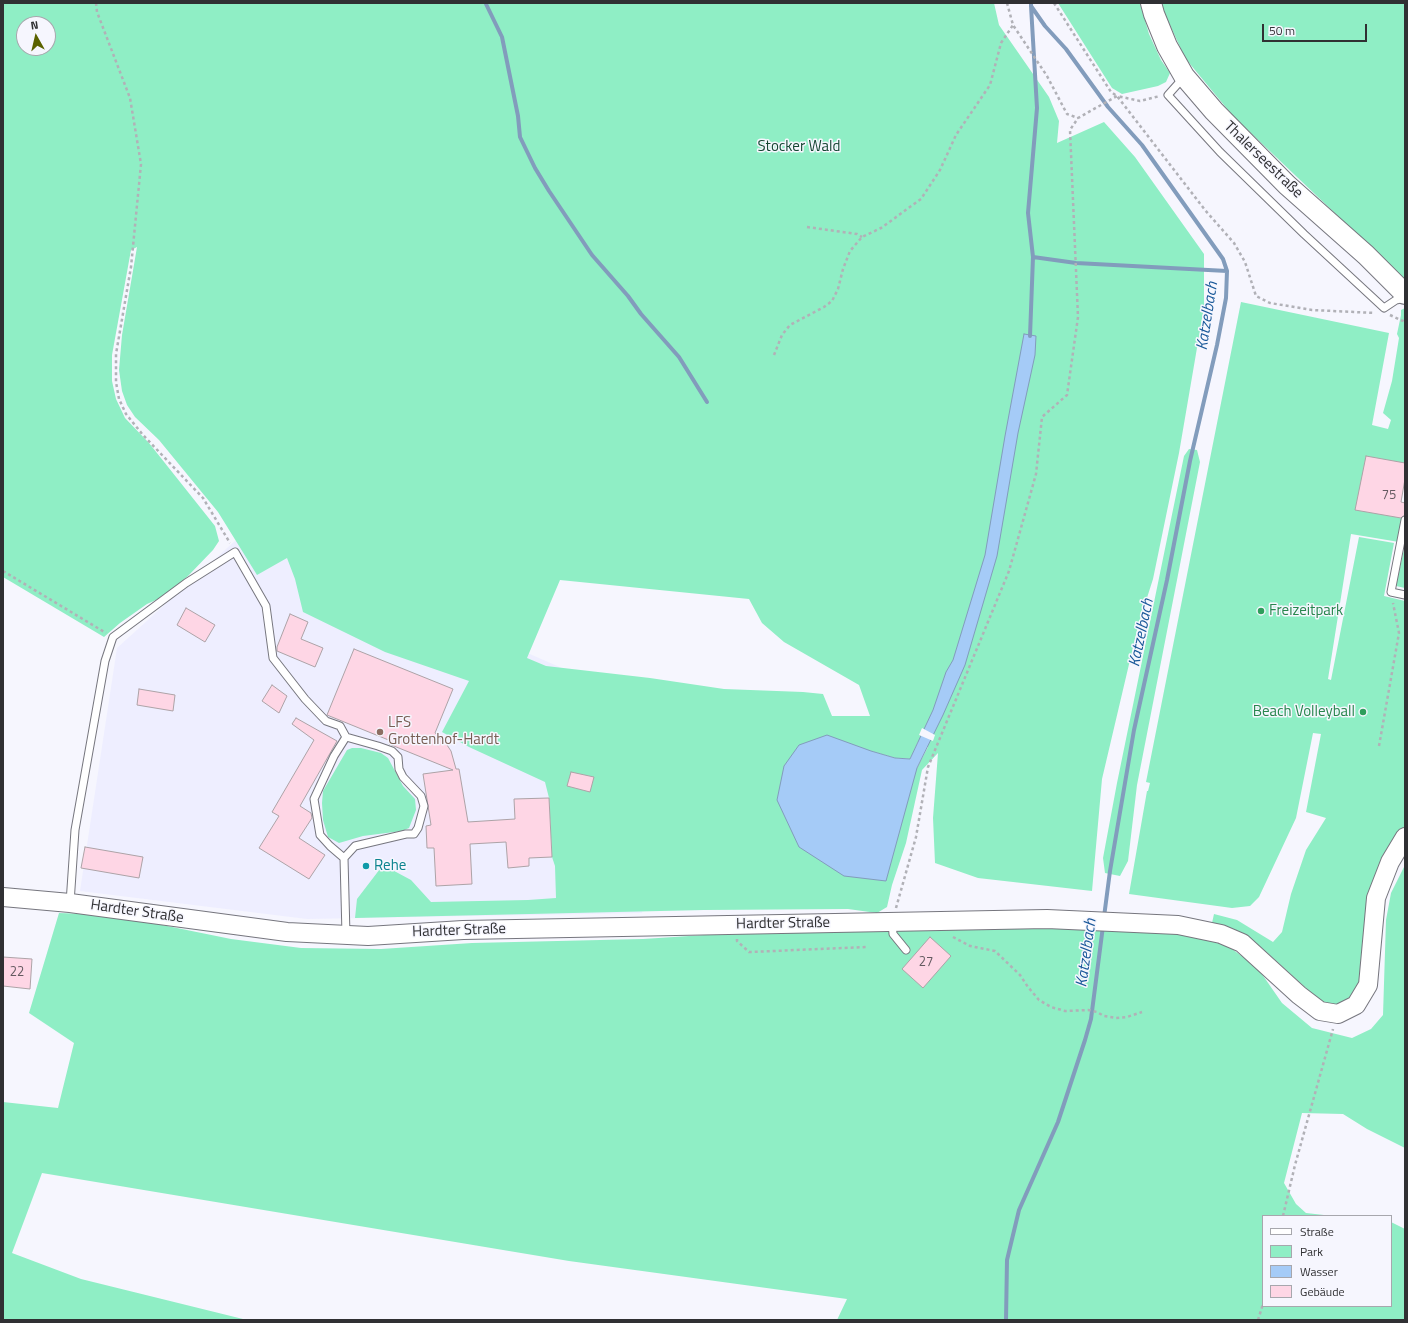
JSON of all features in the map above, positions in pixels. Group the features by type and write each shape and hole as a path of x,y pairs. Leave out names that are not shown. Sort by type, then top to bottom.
{"main road":[{"name":"Thalerseestraße","path":"1151,3 1167,46 1184,76 1214,111 1287,185 1366,255 1405,294"}],"street":[{"path":"1338,1014 1356,1005 1368,985 1376,898 1390,862 1405,837"},
{"name":"Hardter Straße","path":"3,896 70,902 287,932 368,936 463,930 1047,919 1178,925 1220,934 1248,947 1299,995 1320,1011 1338,1014"}],"lane":[{"path":"1184,76 1168,95 1220,152 1304,234 1384,308 1396,300 1405,298"},
{"path":"1405,520 1391,592 1405,595"},
{"path":"70,902 75,830 105,661 113,637 186,583 235,552 266,606 273,658 305,699 326,720 340,726 346,737 392,751 398,757 399,769 403,777 421,796 424,806 418,828 414,834 406,834 355,846 344,858 346,935"},
{"path":"344,858 320,835 314,799 334,756 346,737"},
{"path":"892,922 893,934 906,950"}],"path":[{"path":"96,3 97,12 130,98 141,164 131,267 116,354 116,382 119,399 126,414 143,435 203,498 235,552"},
{"path":"1007,3 1013,25 1047,76 1067,114 1078,118"},
{"path":"1054,3 1111,92 1117,96 1206,210 1234,243 1245,262 1256,296 1270,303 1312,310 1377,314"},
{"path":"774,355 782,335 790,325 824,307 832,301 838,289 843,269 850,251 862,237 881,228 921,199 940,170 956,135 990,85 1001,43 1013,25"},
{"path":"892,922 916,837 928,767 1009,572 1036,474 1042,417 1067,395 1078,317 1070,130 1078,118 1117,96 1140,100 1168,95"},
{"path":"807,227 857,234 862,237"},
{"path":"1383,314 1403,321 1405,324"},
{"path":"3,571 113,637"},
{"path":"1379,746 1399,633 1391,592"},
{"path":"735,925 737,941 749,952 868,947"},
{"path":"946,936 952,936 970,946 995,951 1020,975 1039,1000 1051,1007 1065,1011 1088,1010 1097,1012 1104,1016 1116,1018 1127,1017 1142,1012"},
{"path":"1284,1215 1295,1165 1338,1014"},
{"path":"1258,1320 1262,1307"}],"shaded area":[{"name":"LFS Grottenhof-Hardt","path":"247,530 637,701 676,762 642,913 307,919 80,891 117,648"}],"green space":[{"name":"Stocker Wald","path":"3,3 994,3 999,25 1049,97 1059,121 1057,143 1104,122 1135,157 1204,254 1204,307 1179,453 1153,579 1138,626 1102,779 1092,891 978,878 935,863 933,818 938,753 922,770 906,843 892,885 887,907 877,913 848,909 704,910 355,918 357,899 383,865 411,880 431,902 556,898 555,866 552,857 549,798 545,782 469,747 442,732 469,681 385,652 303,612 295,579 287,558 257,575 218,512 159,440 135,417 127,405 122,391 119,370 122,335 137,247 131,250 112,355 112,381 116,399 125,418 149,443 215,526 219,541 213,550 188,576 165,596 147,604 120,623 104,637 3,577","holes":["560,580 749,599 762,623 784,642 859,685 870,716 832,716 823,694 724,689 650,678 546,666 527,658","918,742 928,747 917,768 871,751 895,758 910,759"]},
{"path":"1058,3 1140,3 1149,34 1161,60 1170,73 1166,82 1158,86 1122,94 1112,88"},
{"path":"1160,3 1405,3 1405,280 1233,116 1185,58"},
{"name":"Freizeitpark","path":"1241,302 1389,333 1372,425 1388,429 1391,420 1383,413 1392,381 1399,338 1397,334 1401,310 1405,308 1405,479 1398,517 1405,518 1405,543 1351,534 1328,679 1331,680 1359,537 1394,543 1384,596 1405,601 1405,827 1395,841 1363,976 1347,1004 1333,1006 1319,1000 1262,948 1241,935 1212,923 1214,914 1237,920 1273,942 1282,932 1291,894 1306,850 1326,818 1306,812 1321,734 1313,733 1296,818 1259,897 1250,906 1232,908 1129,894 1147,791 1150,783 1146,782"},
{"path":"1189,449 1197,450 1200,462 1137,785 1128,861 1120,876 1105,873 1103,858 1184,456"},
{"path":"1405,545 1405,588 1396,586"},
{"path":"352,748 361,748 381,753 388,758 403,786 415,799 416,810 409,828 402,831 363,836 339,843 328,837 323,820 323,791 347,750"},
{"path":"1405,865 1405,1148 1367,1129 1343,1114 1302,1113 1284,1183 1296,1204 1306,1213 1324,1215 1262,1215 1262,1307 1392,1307 1392,1222 1405,1229 1405,1320 837,1320 847,1299 569,1261 42,1173 12,1253 81,1279 247,1320 3,1320 3,1102 58,1108 74,1043 29,1013 59,913 113,915 231,939 301,948 381,949 472,943 643,939 751,932 881,932 966,926 1153,931 1208,937 1232,949 1257,967 1282,1003 1312,1028 1352,1038 1371,1029 1383,1015 1386,920 1391,893"}],"water":[{"path":"1024,334 1036,336 1035,355 1018,433 997,556 965,665 917,768 886,881 844,876 799,847 777,800 784,766 799,745 827,735 895,758 910,759 933,710 946,672 953,660 985,555"}],"pier":[{"path":"922,728 935,735 933,741 919,735"}],"building":[{"path":"1366,456 1405,463 1405,479 1401,502 1405,503 1405,515 1401,518 1355,510"},
{"path":"186,608 215,625 205,642 177,625"},
{"path":"290,614 308,622 301,639 323,648 315,667 277,651 277,647"},
{"path":"354,649 453,689 435,733 451,751 456,769 459,769 468,822 515,819 514,799 549,798 552,857 529,858 529,866 508,868 506,842 470,844 472,884 436,886 434,848 427,848 426,826 431,825 423,774 453,770 389,744 391,741 327,715"},
{"path":"272,685 287,696 279,713 262,701"},
{"path":"139,689 175,695 173,711 137,705"},
{"path":"296,718 337,741 300,806 311,813 312,818 299,838 325,855 309,879 259,848 279,816 272,812 314,740 292,724"},
{"path":"571,772 594,777 590,792 567,786"},
{"path":"85,847 143,857 139,878 81,868"},
{"path":"930,937 951,956 923,988 902,969"},
{"path":"3,957 32,959 30,989 3,986"}],"waterway":[{"name":"Katzelbach","path":"1031,3 1031,6 1045,26 1066,49 1108,107 1142,145 1223,259 1227,271 1226,298 1217,345 1190,461 1167,580 1134,730 1110,871 1104,917"},
{"path":"486,4 502,37 518,116 520,137 535,168 592,255 679,357 707,402"},
{"path":"1030,336 1033,257 1028,213 1037,108 1031,6"},
{"path":"1033,257 1076,263 1227,271"},
{"name":"Katzelbach","path":"1006,1320 1007,1260 1019,1210 1058,1122 1085,1040 1091,1019 1103,926"}],"place":[{"name":"Freizeitpark","path":"1261,611"},
{"name":"Beach Volleyball","path":"1363,712"},
{"name":"LFS Grottenhof-Hardt","path":"380,732"},
{"name":"Rehe","path":"366,866"}]}
